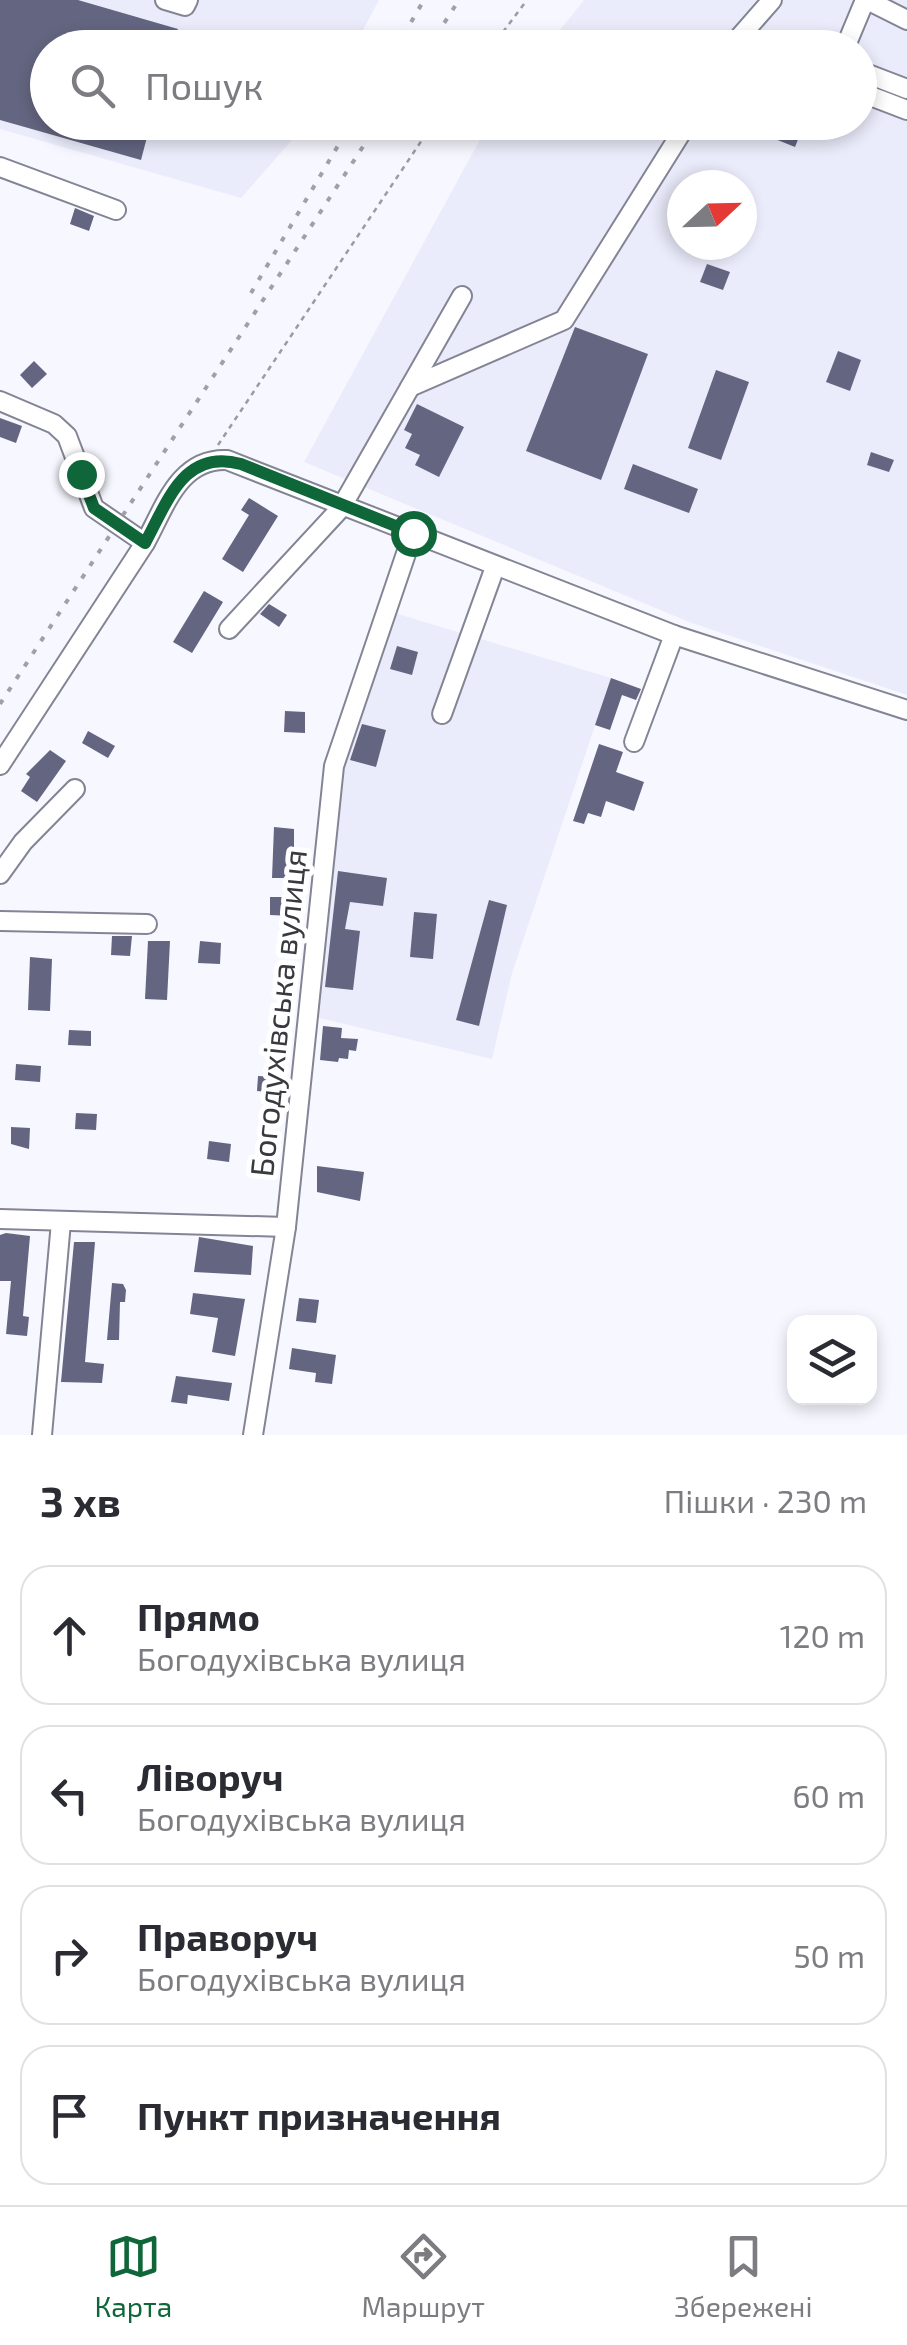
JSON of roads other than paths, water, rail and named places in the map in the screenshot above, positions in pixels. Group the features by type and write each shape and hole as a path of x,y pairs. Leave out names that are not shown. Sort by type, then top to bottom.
{"street":[{"path":"164,0 185,6 188,0"},
{"path":"746,30 772,0"},
{"path":"853,30 866,0 907,20"},
{"path":"877,78 907,89"},
{"path":"877,99 907,110"},
{"path":"410,387 564,320 677,140"},
{"path":"0,166 116,210"},
{"path":"229,629 341,508 462,296"},
{"path":"0,401 54,424 68,436 94,508 145,543"},
{"path":"0,765 145,543 184,473 212,459 241,464 341,508 674,634 907,710"},
{"name":"Богодухівська вулиця","path":"0,1218 286,1227 334,766 413,533"},
{"path":"442,714 496,568"},
{"path":"634,742 674,634"},
{"path":"0,874 23,842 75,789"},
{"path":"0,921 146,924"},
{"path":"42,1435 61,1222"},
{"path":"254,1435 286,1227"}],"railway":[{"path":"406,30 424,0"},
{"path":"440,30 459,0"},
{"path":"251,293 341,140"},
{"path":"0,704 367,140"}]}
